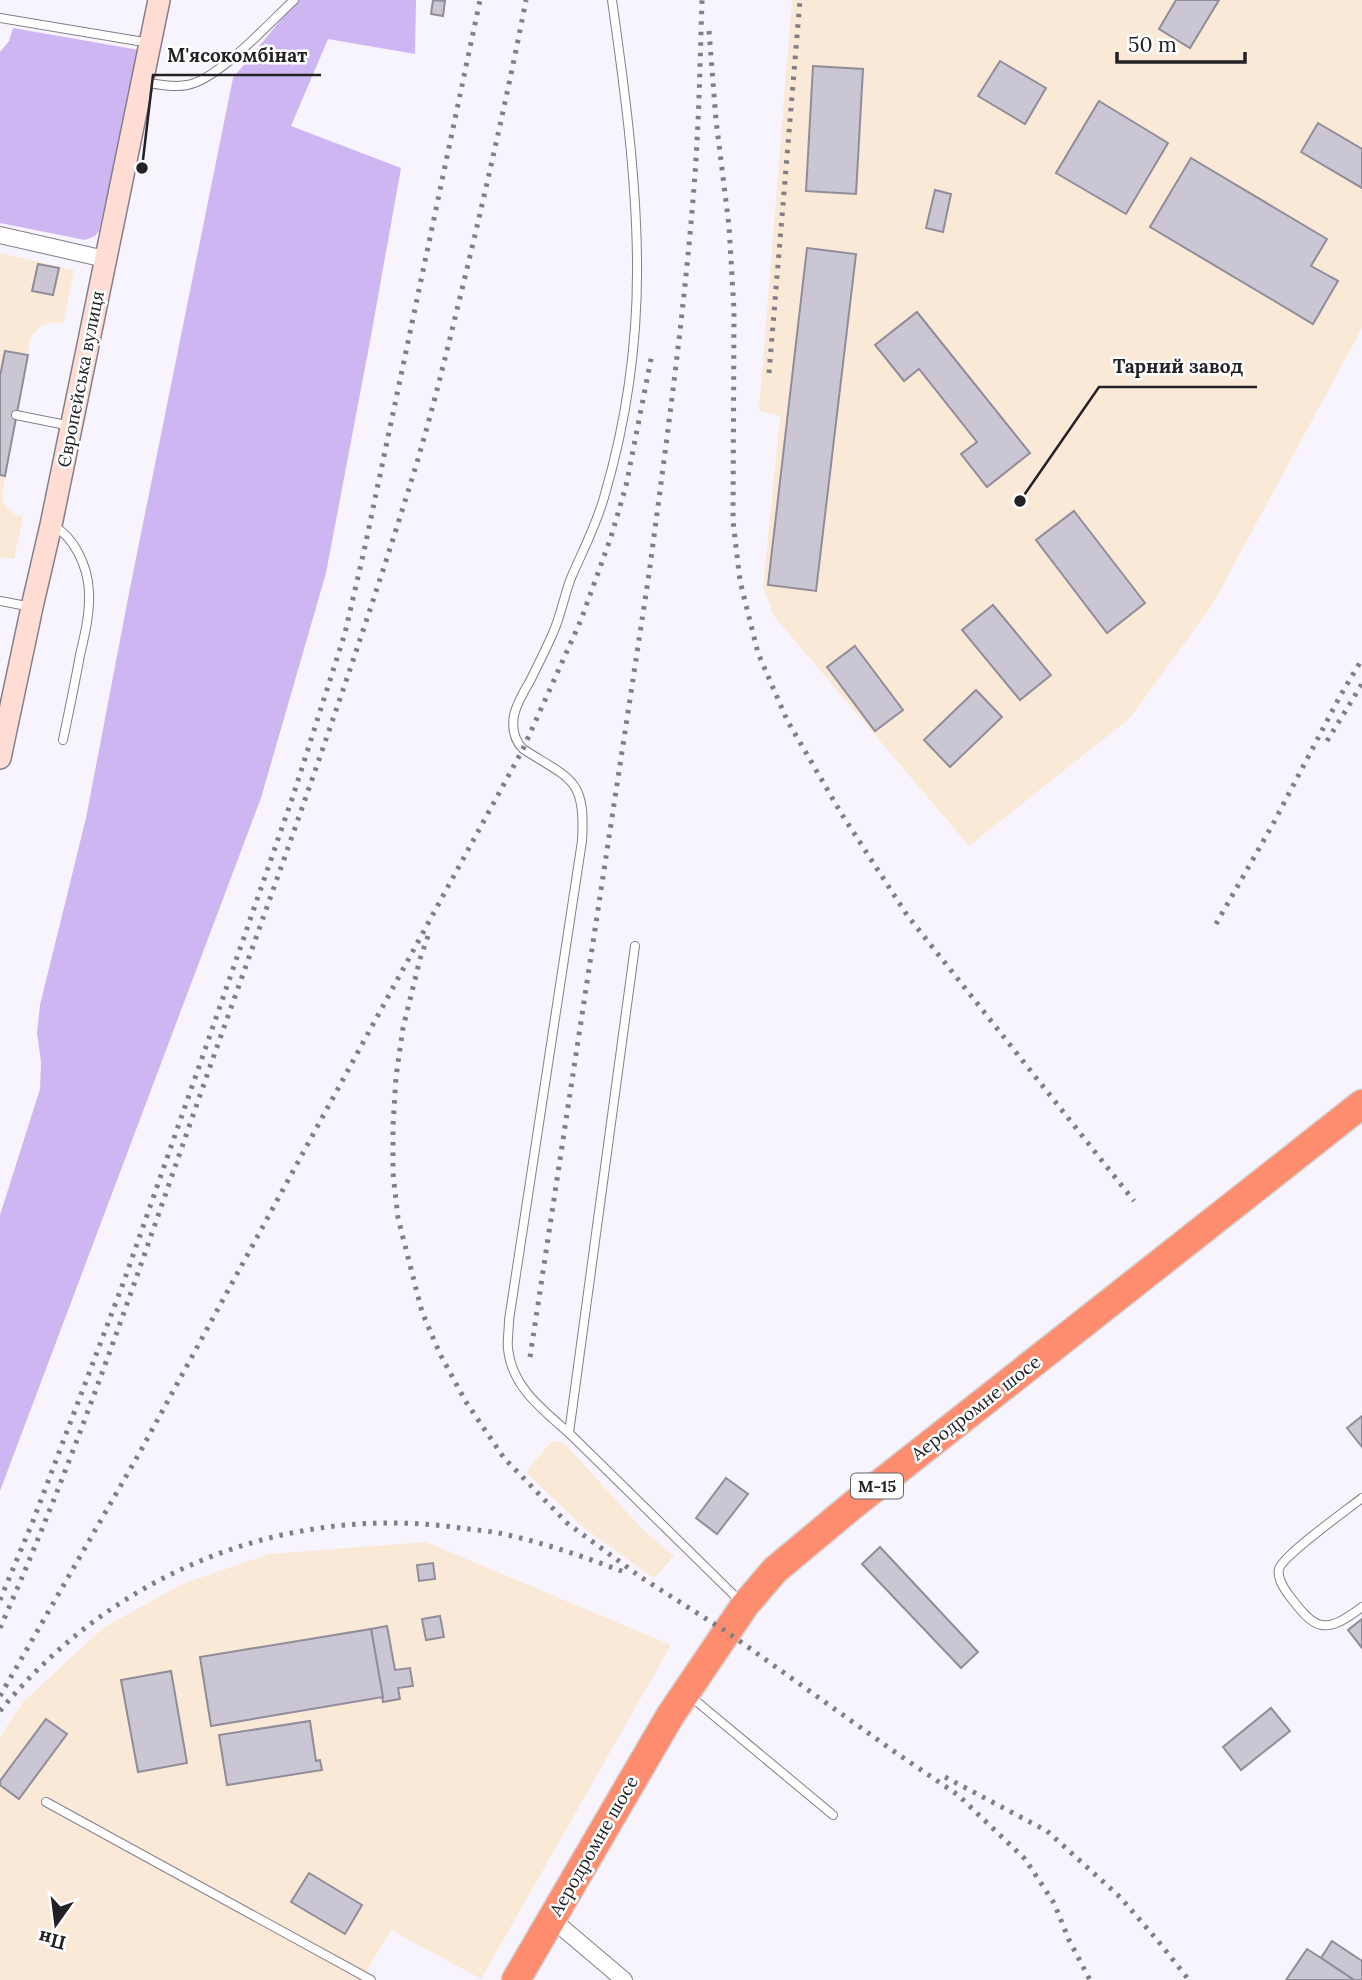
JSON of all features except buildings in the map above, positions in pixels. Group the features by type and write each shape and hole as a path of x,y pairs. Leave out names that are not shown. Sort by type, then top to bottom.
{"highway":[{"name":"Аеродромне шосе","path":"516,1980 685,1692 745,1605 775,1570 853,1505 1362,1104"}],"main road":[{"name":"Європейська вулиця","path":"0,758 159,0"}],"street":[{"path":"0,235 105,258"},
{"path":"552,1919 624,1980"}],"lane":[{"path":"142,82 171,87 189,85 214,74 294,0"},
{"path":"612,0 635,204 637,293 621,429 606,494 572,578 554,632 514,715 513,730 517,743 569,779 578,791 582,802 582,841 509,1320 508,1348 515,1378 536,1404 745,1605"},
{"path":"0,18 150,43"},
{"path":"16,415 71,426"},
{"path":"51,525 61,529 69,537 83,563 89,589 89,614 63,740"},
{"path":"0,601 32,607"},
{"path":"569,1433 635,946"},
{"path":"1362,1498 1289,1556 1279,1568 1282,1584 1306,1618 1316,1624 1336,1624 1362,1607"},
{"path":"685,1692 833,1815"},
{"path":"46,1801 371,1980"}],"shaded area":[{"path":"297,0 416,0 415,54 328,39 291,126 401,168 326,573 261,798 0,1491 0,1215 40,1089 41,1062 37,1033 40,1005 86,818 233,78"},
{"path":"792,0 1362,0 1362,328 1212,605 1130,718 969,846 774,616 763,587 780,416 759,411"},
{"path":"13,28 139,50 99,231 85,240 0,223 0,52 9,41"},
{"path":"0,253 74,270 63,324 53,322 41,326 30,341 2,495 9,509 23,517 14,559 1,557 0,561"},
{"path":"552,1441 564,1443 643,1530 674,1556 654,1578 584,1528 526,1472"},
{"path":"426,1542 671,1645 481,1979 391,1930 361,1980 0,1980 0,1737 23,1702 103,1628 182,1584 269,1554"}],"railway":[{"path":"0,1600 33,1521 124,1281 293,796 345,633 480,0"},
{"path":"0,1628 60,1485 114,1340 319,760 392,542 422,445 447,350 526,0"},
{"path":"530,1357 649,574 668,429 694,187 702,0"},
{"path":"769,373 800,0"},
{"path":"709,31 716,120 729,226 734,310 733,521 740,581 758,653 787,720 841,813 907,915 1134,1201"},
{"path":"0,1696 140,1452 523,749 581,620 611,537 626,486 652,354"},
{"path":"1216,924 1362,659"},
{"path":"1327,741 1362,684"},
{"path":"428,936 403,1028 396,1077 393,1173 398,1218 422,1312 440,1354 466,1402 504,1458 567,1523 642,1578 727,1632 958,1795 1025,1859 1054,1903 1090,1980"},
{"path":"0,1711 45,1662 95,1621 149,1586 206,1558 267,1539 330,1527 395,1523 461,1528 534,1542 624,1572"},
{"path":"945,1777 1047,1831 1120,1897 1189,1980"}],"place":[{"name":"М'ясокомбінат","path":"142,168"},
{"name":"Тарний завод","path":"1020,501"}]}
